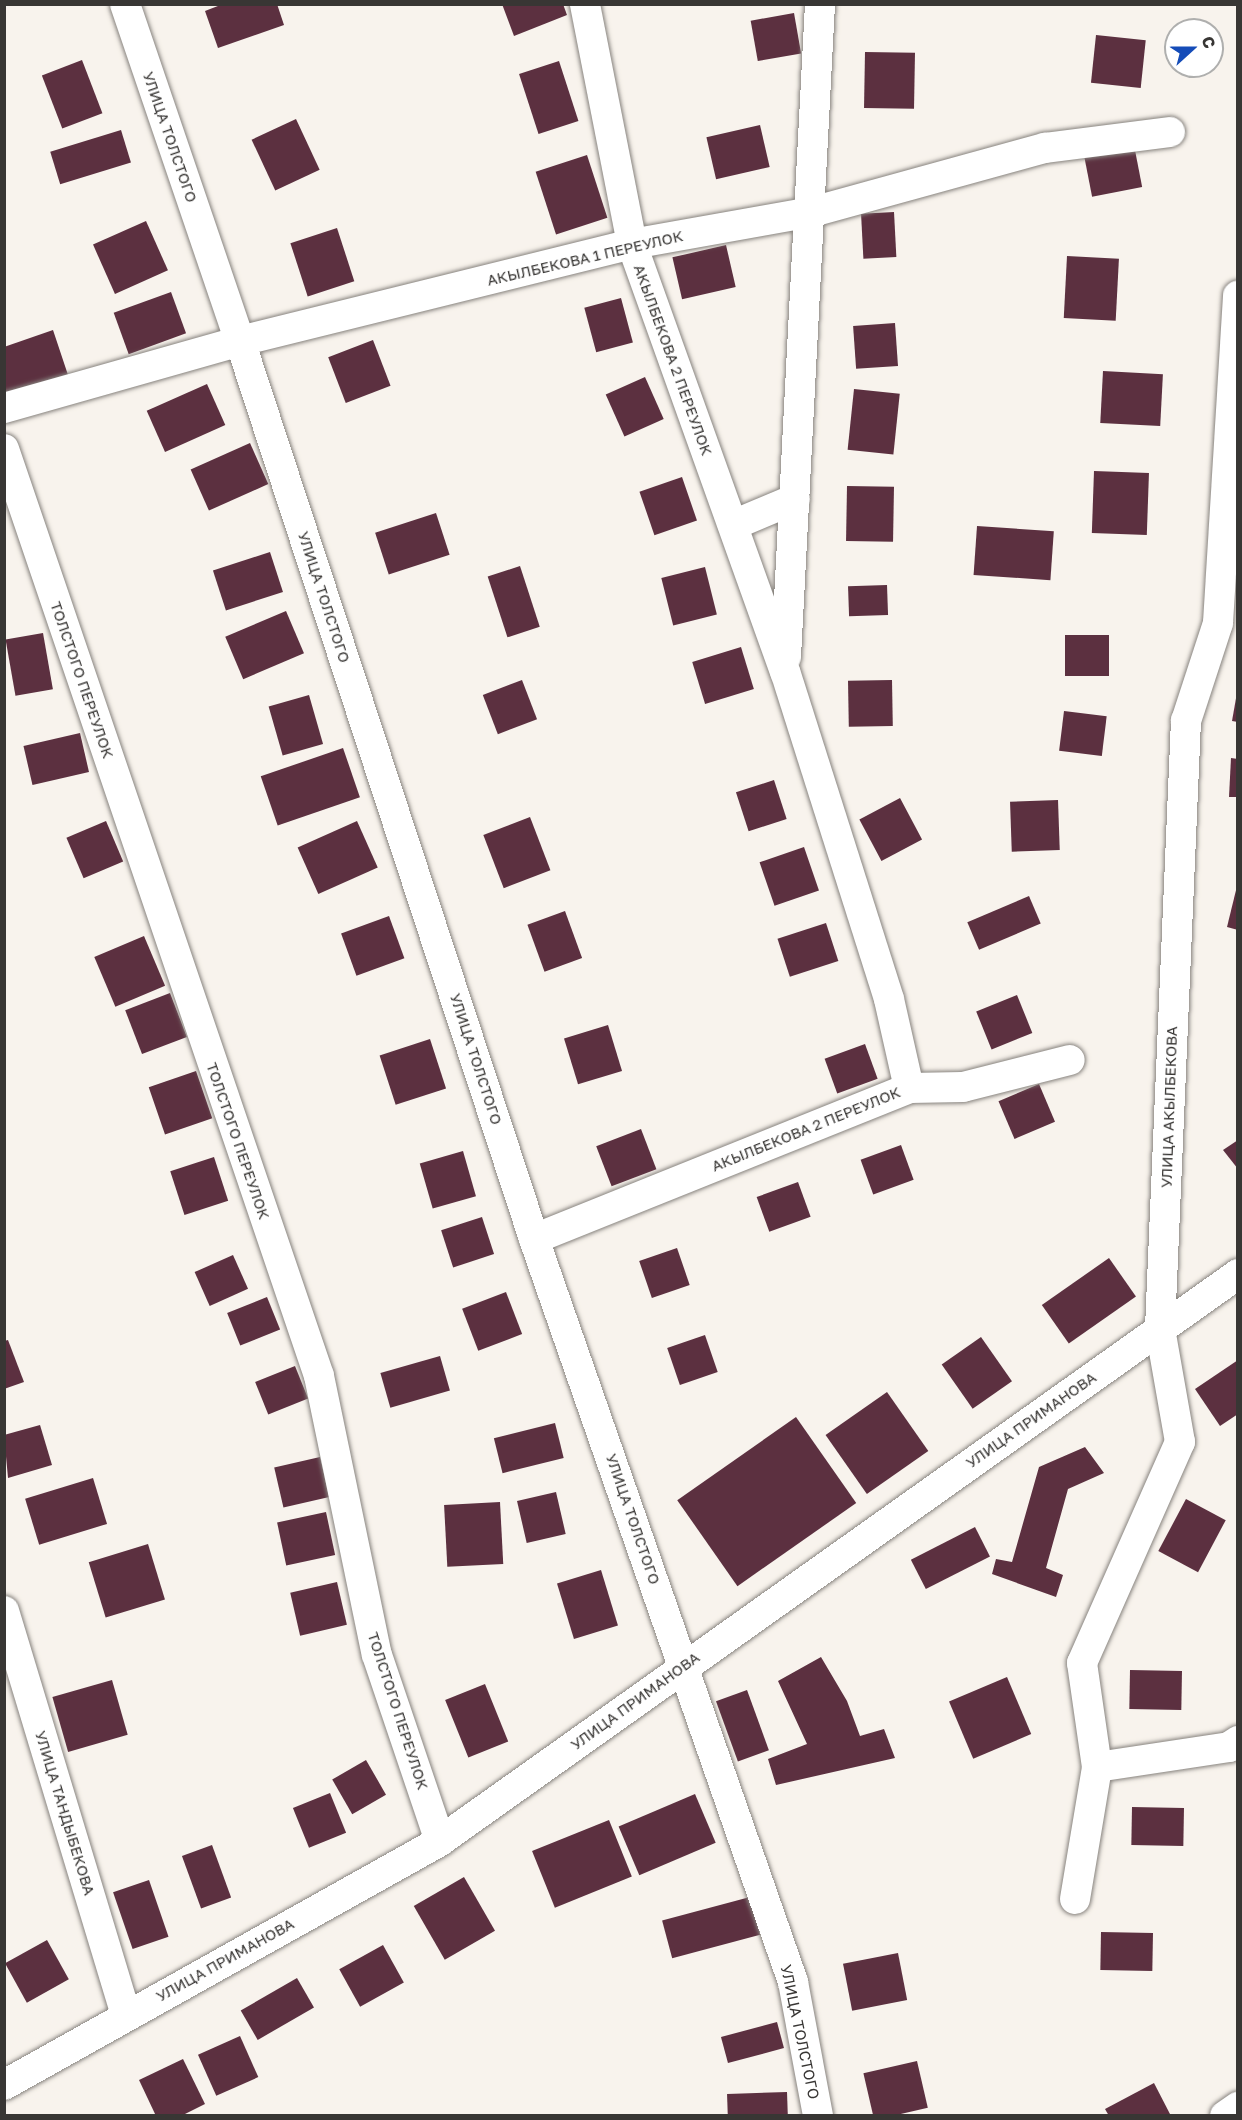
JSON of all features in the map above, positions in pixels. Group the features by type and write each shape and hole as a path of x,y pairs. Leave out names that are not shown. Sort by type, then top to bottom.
{"street":[{"name":"УЛИЦА ТОЛСТОГО","path":"125,4 240,341 534,1239 685,1665 793,1982 818,2115"},
{"name":"АКЫЛБЕКОВА 2 ПЕРЕУЛОК","path":"534,1239 909,1088 889,999 785,672 632,244 585,4"},
{"name":"АКЫЛБЕКОВА 2 ПЕРЕУЛОК","path":"785,672 812,213 820,4"},
{"name":"АКЫЛБЕКОВА 1 ПЕРЕУЛОК","path":"4,408 240,341 632,244 812,213 1045,148 1170,132"},
{"name":"УЛИЦА АКЫЛБЕКОВА","path":"1075,1899 1097,1767 1082,1663 1180,1442 1160,1328 1186,721 1228,624 1238,296"},
{"name":"ТОЛСТОГО ПЕРЕУЛОК","path":"4,449 319,1376 377,1655 440,1841"},
{"path":"733,525 795,499"},
{"path":"909,1088 963,1087 1070,1060"},
{"name":"УЛИЦА ПРИМАНОВА","path":"4,2085 440,1841 1238,1274"},
{"name":"УЛИЦА ТАНДЫБЕКОВА","path":"4,1611 126,2015"},
{"path":"1097,1767 1229,1747 1238,1741"},
{"path":"1225,2115 1238,2107"}],"building":[{"path":"223,4 277,4 284,25 218,48 205,11"},
{"path":"502,4 563,4 567,15 514,36"},
{"path":"794,13 801,53 758,61 751,21"},
{"path":"1096,35 1146,40 1141,88 1091,83"},
{"path":"865,52 915,53 914,109 864,108"},
{"path":"82,60 102,113 62,129 42,75"},
{"path":"559,61 578,121 539,134 519,74"},
{"path":"296,119 320,170 275,190 252,140"},
{"path":"760,125 770,167 716,179 706,137"},
{"path":"121,130 131,163 60,184 50,152"},
{"path":"1133,140 1142,187 1092,197 1083,150"},
{"path":"587,155 607,218 556,234 536,172"},
{"path":"894,212 896,257 863,259 861,214"},
{"path":"146,221 168,270 115,294 93,245"},
{"path":"337,228 354,281 308,296 290,243"},
{"path":"726,245 736,287 682,299 672,257"},
{"path":"1067,256 1119,259 1116,321 1064,318"},
{"path":"171,292 186,333 129,354 114,313"},
{"path":"621,298 633,342 596,352 584,308"},
{"path":"895,323 898,366 856,369 853,326"},
{"path":"53,330 68,375 4,396 4,347"},
{"path":"373,340 391,386 346,403 328,357"},
{"path":"1103,371 1163,374 1160,426 1100,423"},
{"path":"645,377 664,419 624,437 606,394"},
{"path":"207,384 225,425 165,452 147,411"},
{"path":"854,389 900,394 893,454 848,450"},
{"path":"250,443 268,484 209,511 191,469"},
{"path":"1094,471 1149,473 1147,535 1092,533"},
{"path":"682,477 697,520 654,535 639,492"},
{"path":"847,486 894,487 893,542 846,541"},
{"path":"436,513 450,555 389,575 375,533"},
{"path":"977,526 1054,531 1050,580 974,575"},
{"path":"270,552 283,592 226,610 213,571"},
{"path":"520,566 540,627 507,637 488,577"},
{"path":"705,567 717,615 673,625 661,578"},
{"path":"887,585 888,615 849,616 848,586"},
{"path":"286,611 304,653 243,679 225,637"},
{"path":"43,633 53,689 15,696 6,640"},
{"path":"1065,635 1109,635 1109,676 1065,676"},
{"path":"741,647 754,689 705,704 692,662"},
{"path":"522,680 537,719 498,734 483,695"},
{"path":"892,680 893,726 849,727 848,681"},
{"path":"1238,687 1238,722 1232,721"},
{"path":"309,695 323,744 283,756 269,707"},
{"path":"1064,711 1107,716 1102,756 1059,751"},
{"path":"80,733 89,772 32,785 23,746"},
{"path":"343,748 360,797 278,825 261,776"},
{"path":"1231,758 1238,759 1238,797 1229,797"},
{"path":"774,780 787,819 749,831 736,792"},
{"path":"900,798 922,839 881,861 859,820"},
{"path":"1058,800 1060,850 1012,852 1010,802"},
{"path":"530,817 550,870 504,888 483,835"},
{"path":"106,821 123,862 84,878 66,838"},
{"path":"357,821 378,868 318,894 298,847"},
{"path":"804,847 819,890 775,906 760,862"},
{"path":"1238,882 1238,930 1227,927"},
{"path":"1029,896 1041,924 979,950 967,922"},
{"path":"565,911 582,958 545,972 527,925"},
{"path":"389,916 404,958 356,976 341,933"},
{"path":"826,923 838,961 790,977 777,939"},
{"path":"144,936 165,986 115,1007 94,957"},
{"path":"170,993 187,1037 142,1054 125,1010"},
{"path":"1017,995 1032,1033 992,1049 976,1011"},
{"path":"608,1025 622,1071 578,1084 564,1038"},
{"path":"430,1039 446,1088 396,1105 380,1055"},
{"path":"865,1044 878,1079 837,1093 825,1059"},
{"path":"196,1071 212,1118 165,1135 149,1087"},
{"path":"1039,1084 1055,1122 1015,1139 998,1101"},
{"path":"641,1129 656,1169 612,1186 596,1146"},
{"path":"1238,1140 1238,1169 1223,1150"},
{"path":"901,1145 914,1180 873,1194 861,1160"},
{"path":"463,1151 476,1196 433,1209 420,1163"},
{"path":"214,1157 228,1201 184,1215 170,1171"},
{"path":"798,1182 811,1217 769,1232 757,1197"},
{"path":"482,1217 494,1254 453,1267 441,1230"},
{"path":"677,1248 690,1285 652,1298 639,1261"},
{"path":"233,1255 248,1289 210,1306 195,1272"},
{"path":"1109,1258 1136,1297 1069,1344 1042,1305"},
{"path":"506,1292 522,1334 478,1351 462,1309"},
{"path":"267,1297 280,1329 240,1346 227,1313"},
{"path":"705,1335 718,1372 680,1385 667,1348"},
{"path":"981,1337 1012,1381 973,1409 942,1365"},
{"path":"8,1340 24,1382 4,1389 4,1341"},
{"path":"440,1356 450,1391 390,1408 380,1373"},
{"path":"1238,1360 1238,1414 1220,1426 1195,1389"},
{"path":"295,1366 308,1398 268,1415 255,1382"},
{"path":"887,1392 928,1451 867,1494 826,1435"},
{"path":"796,1417 856,1503 737,1586 677,1500"},
{"path":"555,1423 564,1458 503,1473 494,1438"},
{"path":"40,1425 52,1465 8,1478 4,1435"},
{"path":"1085,1447 1104,1473 1068,1489 1046,1568 1063,1575 1056,1597 992,1574 996,1559 1012,1562 1039,1467"},
{"path":"320,1457 329,1497 283,1508 274,1468"},
{"path":"93,1478 107,1524 39,1545 25,1499"},
{"path":"556,1492 566,1534 527,1543 517,1501"},
{"path":"1186,1499 1226,1520 1198,1572 1158,1551"},
{"path":"500,1502 503,1564 447,1567 444,1505"},
{"path":"326,1512 335,1555 286,1565 277,1522"},
{"path":"975,1527 990,1556 926,1589 911,1560"},
{"path":"148,1544 165,1599 106,1618 89,1562"},
{"path":"601,1570 618,1625 574,1639 557,1583"},
{"path":"337,1582 347,1625 300,1636 290,1593"},
{"path":"821,1657 847,1701 860,1736 884,1729 895,1758 776,1785 768,1759 807,1744 778,1681"},
{"path":"1130,1670 1182,1671 1181,1710 1129,1709"},
{"path":"1007,1677 1031,1734 973,1759 949,1702"},
{"path":"112,1680 128,1735 68,1752 52,1697"},
{"path":"485,1684 508,1741 468,1758 445,1700"},
{"path":"747,1690 769,1750 738,1761 716,1701"},
{"path":"366,1760 386,1795 352,1814 332,1779"},
{"path":"330,1793 346,1833 309,1848 293,1808"},
{"path":"695,1794 716,1843 639,1875 619,1826"},
{"path":"1132,1807 1184,1808 1183,1846 1131,1845"},
{"path":"609,1820 632,1877 555,1908 532,1851"},
{"path":"212,1845 231,1898 201,1909 182,1856"},
{"path":"464,1877 495,1931 445,1960 414,1906"},
{"path":"149,1880 169,1937 133,1949 113,1892"},
{"path":"750,1897 760,1935 672,1958 662,1921"},
{"path":"1101,1932 1153,1933 1152,1971 1100,1970"},
{"path":"47,1940 69,1979 27,2003 5,1963"},
{"path":"383,1945 404,1983 360,2007 339,1969"},
{"path":"898,1953 907,2000 852,2011 843,1964"},
{"path":"297,1978 314,2007 258,2040 241,2010"},
{"path":"777,2022 784,2048 728,2063 721,2037"},
{"path":"240,2036 258,2077 216,2096 198,2055"},
{"path":"183,2059 205,2104 181,2116 156,2116 139,2080"},
{"path":"917,2061 928,2108 892,2116 873,2116 863,2073"},
{"path":"1154,2083 1171,2116 1109,2116 1105,2109"},
{"path":"787,2092 788,2116 728,2116 727,2094"}]}
